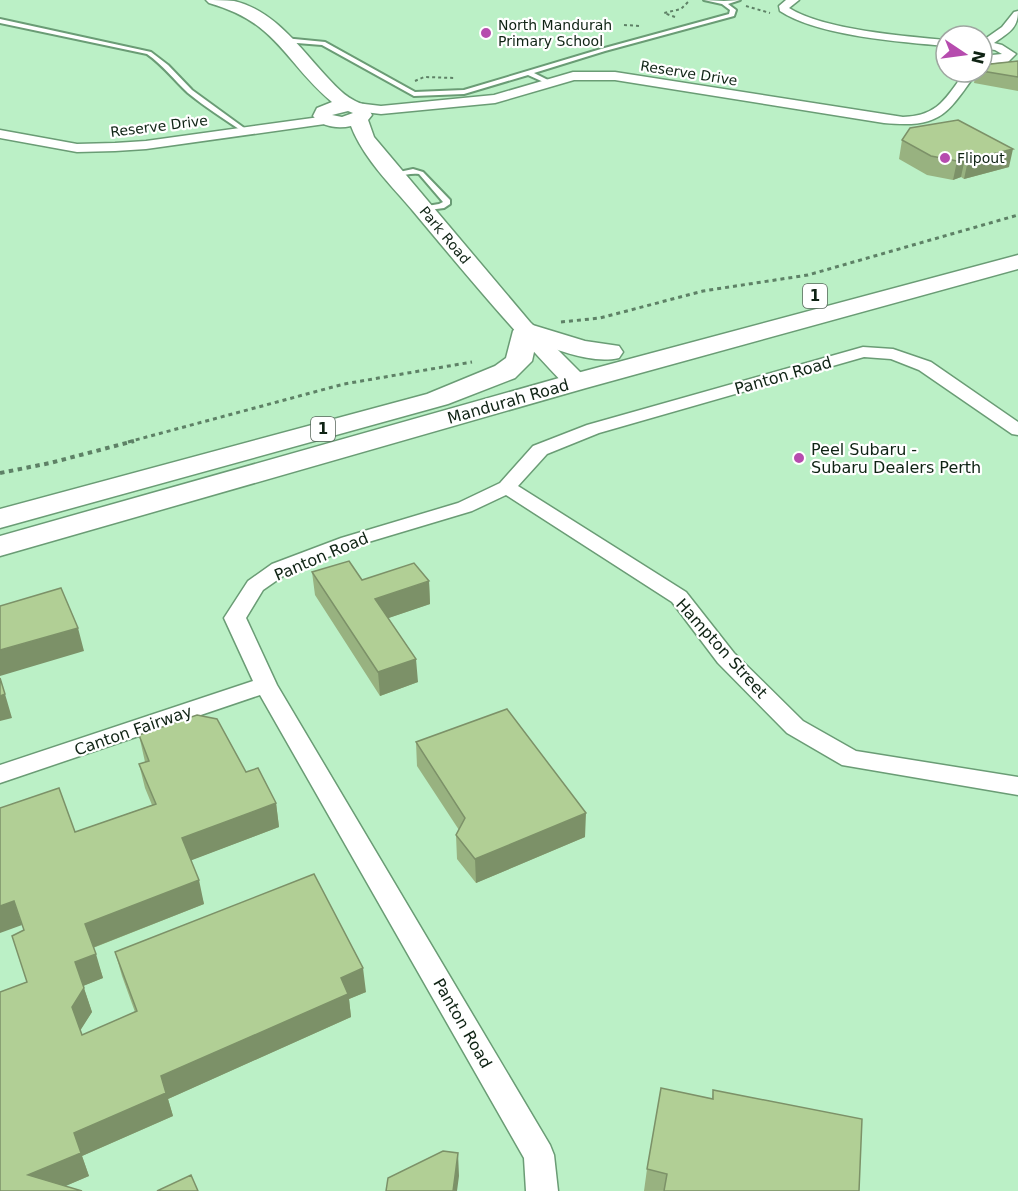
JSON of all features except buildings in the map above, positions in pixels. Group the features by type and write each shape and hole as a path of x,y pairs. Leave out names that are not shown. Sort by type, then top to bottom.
{"highway":[{"name":"Mandurah Road","path":"0,519 438,398 560,376 610,352 1018,241"},
{"name":"Mandurah Road","path":"0,546 560,376 1018,262"},
{"path":"438,398 505,372 519,362 526,331 582,349 610,352"}],"street":[{"name":"Park Road","path":"214,0 245,10 272,28 284,40 327,112 358,117 393,174 526,331 560,376"},
{"path":"792,0 784,6 784,9 794,16 856,31 934,43"},
{"path":"994,37 1006,29 1018,14"},
{"path":"1006,29 1011,56"},
{"path":"920,41 934,45"},
{"path":"994,49 1011,56"},
{"path":"994,60 1011,56"},
{"name":"Reserve Drive","path":"358,117 381,110 495,99 573,76 615,76 884,119 919,122 931,119 941,111 962,84"},
{"path":"327,112 358,117"},
{"name":"Reserve Drive","path":"0,134 77,148 146,145 287,124 327,112"},
{"name":"Panton Road","path":"542,1191 539,1155 266,685 234,618 255,586 279,569 348,542 465,507 507,488 540,450 593,429 863,352 893,354 926,366 1018,430"},
{"name":"Hampton Street","path":"507,488 679,597 726,658 795,727 850,759 1018,786"},
{"name":"Canton Fairway","path":"0,774 266,685"}],"lane":[{"path":"707,0 724,3 737,0"},
{"path":"284,40 316,42 334,48 414,94 464,92 603,50 651,39 732,15 733,10 724,3"},
{"path":"0,21 149,53 162,61 194,94 244,130"},
{"path":"529,73 550,83"}],"path":[{"path":"672,21 677,18 664,13 681,9 690,0"},
{"path":"624,25 648,27"}],"place":[{"name":"North Mandurah Primary School","path":"486,33"},
{"name":"Flipout","path":"945,158"},
{"name":"Peel Subaru - Subaru Dealers Perth","path":"799,458"}]}
